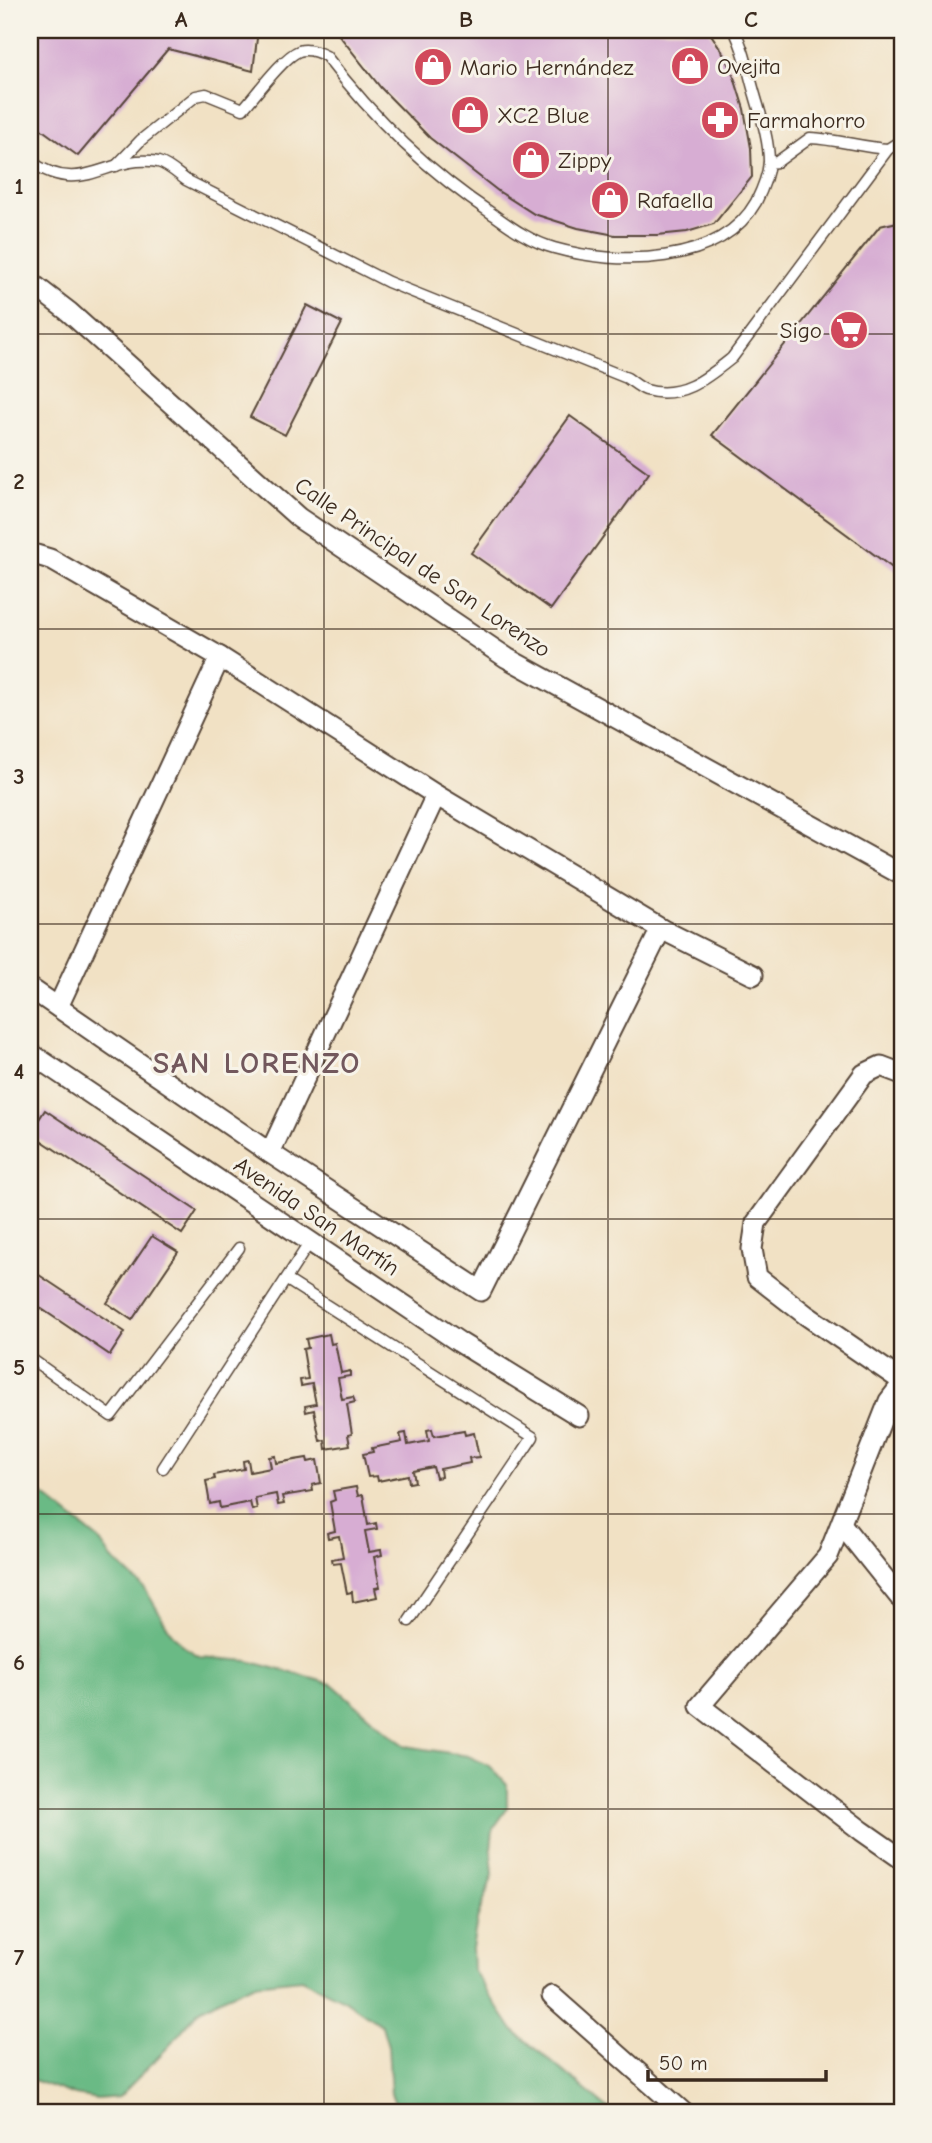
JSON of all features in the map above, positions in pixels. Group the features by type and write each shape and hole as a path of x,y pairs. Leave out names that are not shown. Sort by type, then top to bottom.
{"street":[{"name":"Calle Principal de San Lorenzo","path":"30,282 69,312 299,518 507,658 902,875"},
{"path":"30,553 50,559 220,657 436,795 661,929 752,975"},
{"path":"58,1007 220,657"},
{"path":"270,1153 436,795"},
{"path":"30,988 270,1153 481,1291 661,929"},
{"name":"Avenida San Martín","path":"30,1053 459,1342 579,1416"},
{"path":"902,1074 881,1066 864,1074 756,1223 752,1249 757,1277 902,1382 889,1401 828,1556 700,1706 902,1859"},
{"path":"842,1525 902,1600"},
{"path":"552,1996 684,2113"}],"lane":[{"path":"116,166 141,140 196,96 205,94 243,109 298,51 314,50 326,56 389,130 422,161 471,200 515,230 553,248 608,258 649,257 692,250 735,229 748,216 762,191 769,163 762,121 742,43 734,30"},
{"path":"899,30 902,37"},
{"path":"769,163 777,162 810,138 837,139 860,147 887,149"},
{"path":"30,161 44,172 60,177 79,177 140,162 160,163 186,180 388,282 627,379 646,390 676,392 704,380 732,358 887,149 902,140"},
{"path":"163,1468 310,1242"},
{"path":"30,1358 111,1416 239,1248"},
{"path":"287,1280 533,1437 409,1621"}],"green space":[{"path":"30,1484 99,1540 111,1557 145,1589 170,1631 183,1646 201,1657 248,1661 332,1684 406,1746 468,1756 490,1766 507,1785 507,1809 493,1829 493,1874 477,1920 472,1948 473,1970 513,2030 613,2113 400,2113 391,2094 388,2046 382,2026 344,2000 301,1979 255,1984 198,2011 169,2046 119,2097 97,2099 75,2095 30,2079"}],"building":[{"path":"30,30 258,30 253,71 168,49 78,156 30,121"},
{"path":"335,30 708,30 734,77 744,109 751,148 752,177 714,224 687,232 615,235 578,228 534,214 498,191 430,138 381,88"},
{"name":"Sigo","path":"902,221 902,575 712,435 880,226"},
{"path":"307,305 342,323 285,435 250,417"},
{"path":"570,416 649,473 551,609 471,553"},
{"path":"45,1110 197,1211 182,1234 30,1133"},
{"path":"152,1236 178,1252 132,1320 107,1303"},
{"path":"30,1269 125,1332 110,1355 30,1301"},
{"path":"329,1334 331,1344 335,1343 341,1373 350,1371 350,1376 338,1378 342,1399 353,1397 355,1402 347,1404 352,1434 348,1435 350,1445 326,1449 325,1440 320,1441 314,1410 306,1412 305,1406 316,1404 312,1384 301,1386 300,1380 308,1379 303,1349 308,1348 306,1339"},
{"path":"432,1429 434,1436 464,1431 465,1435 474,1433 479,1457 469,1458 470,1463 440,1469 441,1477 436,1478 433,1467 413,1471 415,1482 409,1483 408,1475 378,1481 377,1476 368,1477 363,1454 373,1452 372,1448 402,1442 400,1434 406,1433 408,1445 429,1441 427,1430"},
{"path":"275,1456 276,1463 307,1458 308,1462 317,1460 321,1483 312,1485 313,1491 282,1496 284,1504 278,1505 276,1494 255,1498 257,1509 252,1510 250,1502 220,1508 219,1502 210,1504 206,1481 215,1479 214,1475 244,1469 243,1461 248,1460 250,1472 271,1468 269,1457"},
{"path":"356,1487 358,1496 363,1495 368,1525 376,1523 377,1529 365,1531 369,1552 381,1550 382,1555 374,1557 380,1587 375,1588 377,1597 353,1602 352,1592 347,1593 341,1563 333,1564 332,1559 343,1557 339,1536 328,1538 327,1533 335,1531 330,1502 335,1500 333,1491"}],"place":[{"name":"Ovejita","path":"690,66"},
{"name":"Mario Hernández","path":"433,67"},
{"name":"XC2 Blue","path":"470,115"},
{"name":"Farmahorro","path":"720,120"},
{"name":"Zippy","path":"531,160"},
{"name":"Rafaella","path":"610,200"},
{"name":"Sigo","path":"849,330"}],"district":[{"name":"SAN LORENZO","path":"257,1063"}]}
